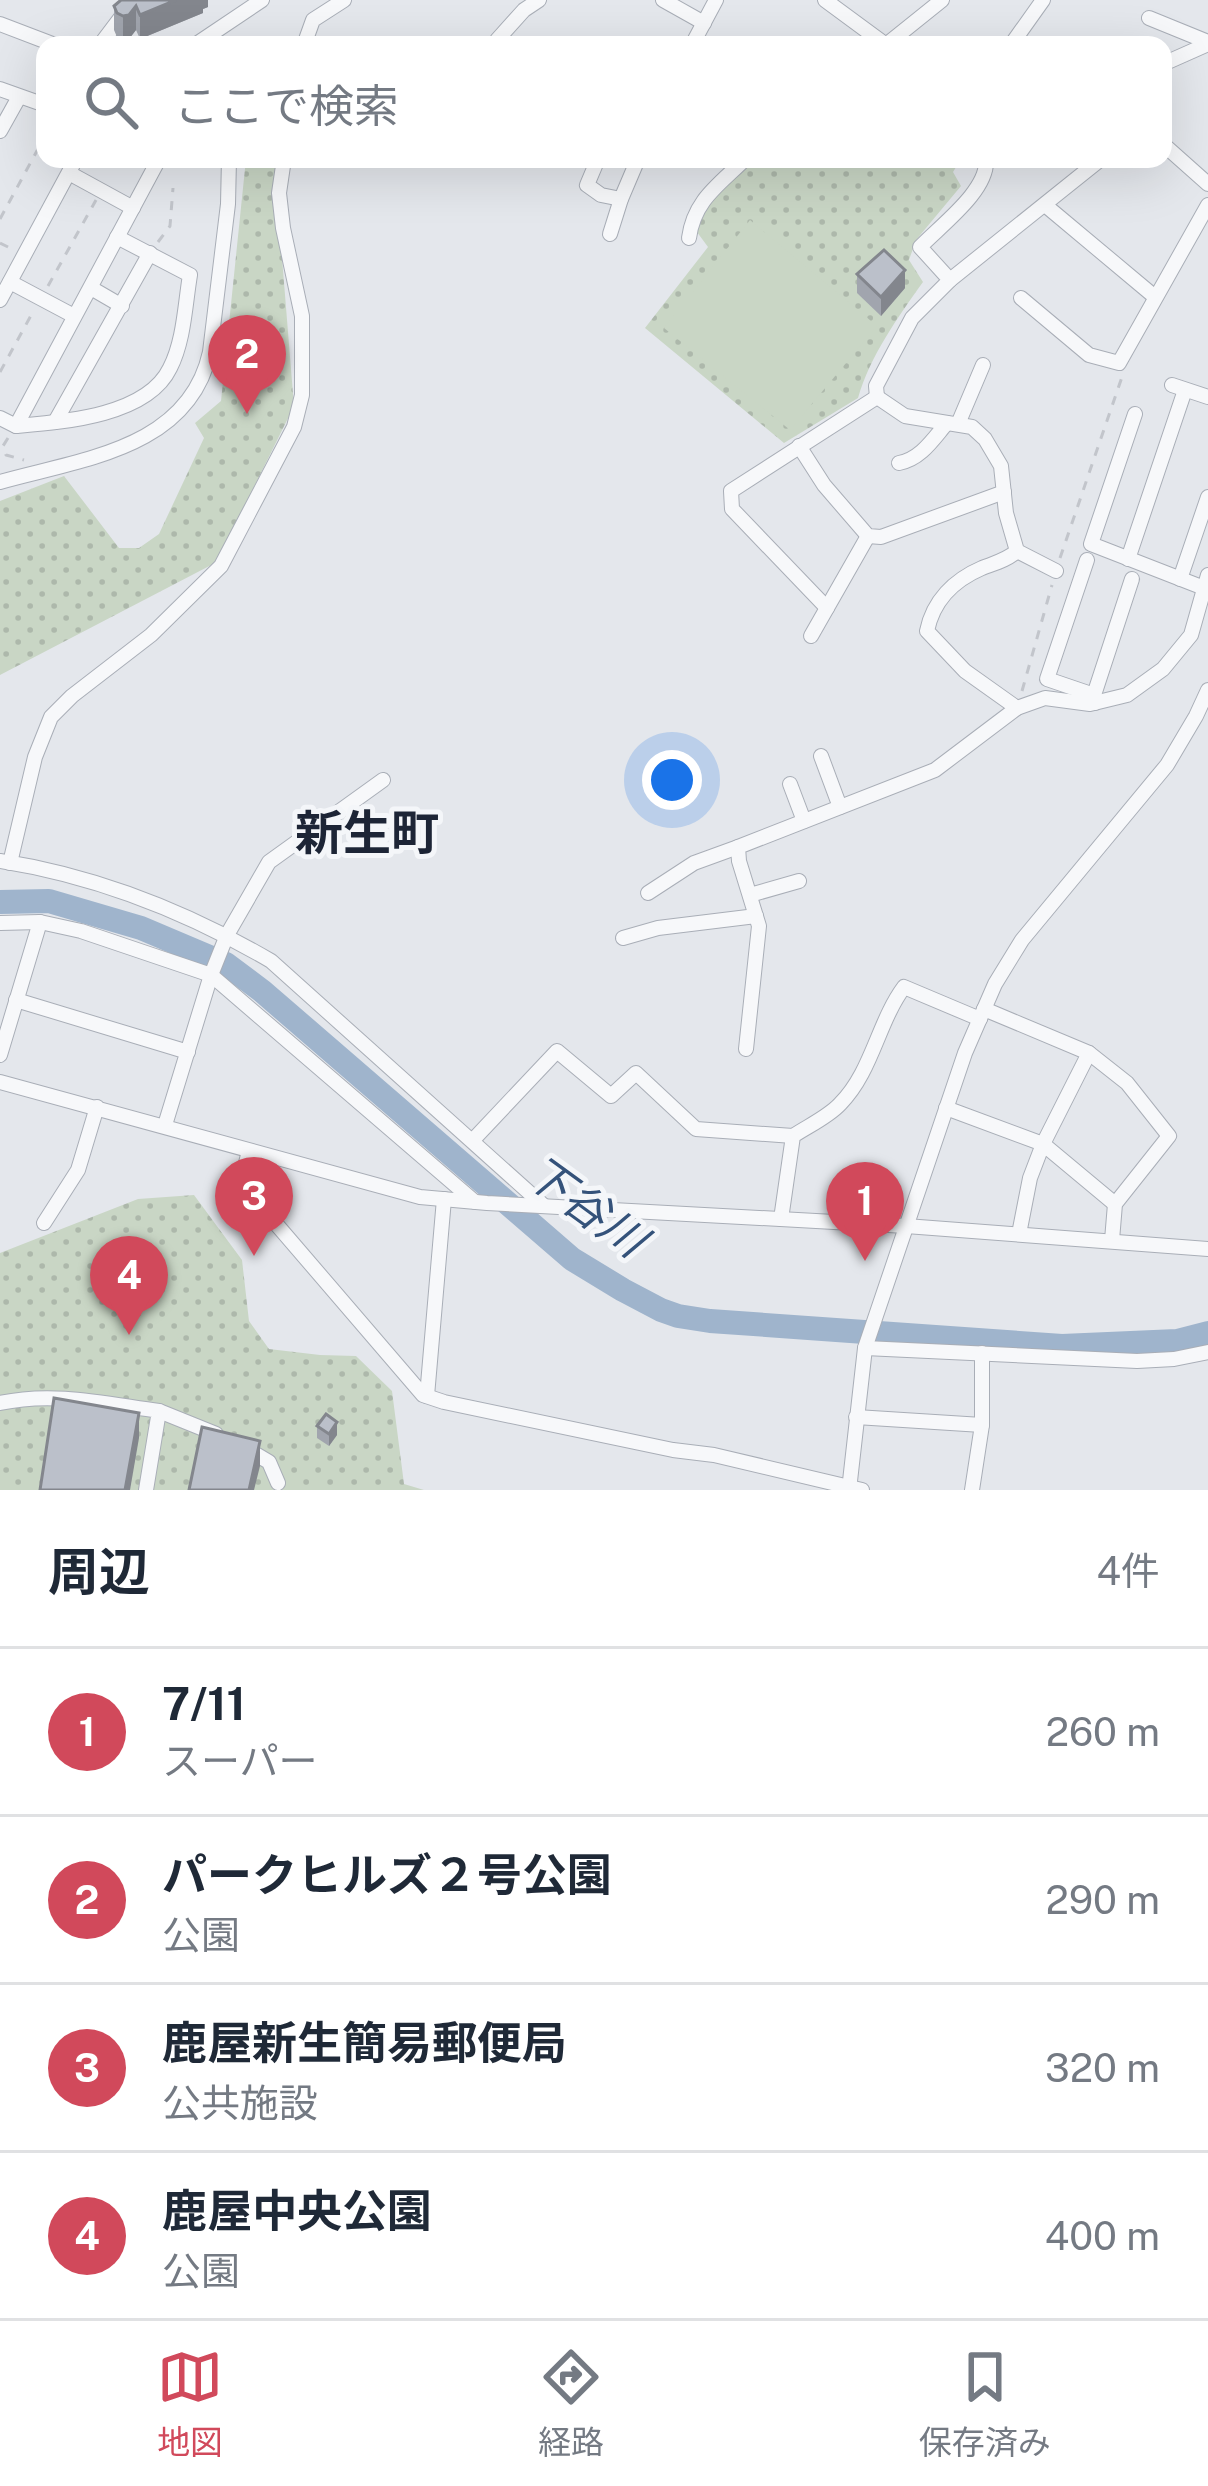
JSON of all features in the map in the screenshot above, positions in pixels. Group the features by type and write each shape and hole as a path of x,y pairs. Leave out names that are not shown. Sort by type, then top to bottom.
{"street":[{"path":"107,36 134,0"},
{"path":"208,36 262,0"},
{"path":"307,36 313,20 344,0"},
{"path":"504,36 538,0"},
{"path":"663,0 704,23"},
{"path":"697,36 716,0"},
{"path":"825,0 870,36"},
{"path":"886,36 942,0"},
{"path":"1017,36 1042,0"},
{"path":"1149,18 1208,43"},
{"path":"0,24 36,38"},
{"path":"218,29 222,36"},
{"path":"1172,60 1208,43"},
{"path":"0,88 36,102"},
{"path":"0,131 19,97"},
{"path":"1172,152 1208,184"},
{"path":"0,300 72,168"},
{"path":"75,168 133,208"},
{"path":"16,426 154,168"},
{"path":"0,482 148,436 188,404 210,352 229,168"},
{"path":"283,168 279,194 283,228 302,316 302,395 294,427 221,566 151,635 51,717 5,862 136,896 227,935 271,961 538,1204"},
{"path":"594,168 587,185 601,195 621,199"},
{"path":"610,234 634,168"},
{"path":"689,238 699,204 736,168"},
{"path":"950,280 920,247 975,192 987,168"},
{"path":"877,397 876,386 912,318 950,280 1090,168"},
{"path":"1045,205 1155,297"},
{"path":"1022,298 1089,355 1119,363 1208,205"},
{"path":"0,418 16,426 111,411 137,400 168,374 190,275 117,237"},
{"path":"55,422 150,254"},
{"path":"10,282 74,316"},
{"path":"91,287 122,306"},
{"path":"899,463 919,455 952,424 983,365"},
{"path":"1128,559 1179,387 1208,397"},
{"path":"877,397 905,416 972,428 985,439 1001,466 1006,513 1017,551 1056,572"},
{"path":"827,608 731,509 731,491 877,397"},
{"path":"648,893 694,863 935,770 1017,708 1045,698 1127,695 1163,669 1191,635 1206,582 1180,579 1091,544 1135,414"},
{"path":"799,446 824,485 868,536 881,537 1004,493"},
{"path":"1180,579 1208,497"},
{"path":"811,636 868,536"},
{"path":"1017,551 975,571 939,598 927,631 965,671 1017,708"},
{"path":"1087,560 1047,679 1095,699"},
{"path":"1095,699 1132,579"},
{"path":"250,1151 241,1183 423,1395 673,1450 779,1468 853,1489 865,1348 946,1108 994,984 1022,940 1167,765 1208,690"},
{"path":"821,756 840,807"},
{"path":"165,1125 227,935 268,862 383,780"},
{"path":"790,784 804,821"},
{"path":"738,847 759,926 746,1049"},
{"path":"750,895 800,881"},
{"path":"623,938 658,928 756,916"},
{"path":"0,1054 40,922"},
{"path":"0,923 40,922 81,931 212,975 481,1203"},
{"path":"473,1140 556,1051 611,1096 636,1072 696,1129 793,1136 840,1104 866,1066 891,1004 904,987 1089,1053 1127,1083 1169,1136 1115,1204 1112,1240"},
{"path":"16,1000 188,1052"},
{"path":"1019,1234 1030,1178 1043,1144 1089,1053"},
{"path":"0,1082 420,1197 1208,1249"},
{"path":"44,1223 78,1170 97,1106"},
{"path":"946,1108 1043,1144 1115,1204"},
{"path":"781,1219 793,1136"},
{"path":"427,1396 444,1199"},
{"path":"865,1348 1137,1361 1208,1352"},
{"path":"972,1490 982,1425 982,1353"},
{"path":"0,1403 63,1398 159,1412 262,1455 278,1483"},
{"path":"146,1490 159,1412"},
{"path":"856,1417 982,1425"}],"path":[{"path":"0,219 36,153"},
{"path":"150,254 170,226 172,188"},
{"path":"0,371 101,190"},
{"path":"1017,708 1056,572 1125,370 1119,363"},
{"path":"16,426 3,446 5,455 31,462"}],"green space":[{"path":"245,168 275,168 294,406 217,562 0,675 0,501 64,476 119,548 139,548 159,534 204,438 195,423 221,401"},
{"path":"744,168 955,168 961,186 916,240 909,260 923,282 877,352 858,398 784,443 645,328 708,247 694,228 699,209"},
{"path":"750,220 877,326 790,430 664,328"},
{"path":"194,1195 242,1260 249,1321 269,1349 356,1356 392,1391 404,1484 424,1490 0,1490 0,1253 138,1199"}],"building":[{"path":"121,0 176,0 140,15 136,6 123,16 114,6"},
{"path":"884,250 905,270 881,297 857,274"},
{"path":"54,1398 139,1413 125,1490 40,1490"},
{"path":"326,1414 337,1422 329,1434 317,1426"},
{"path":"202,1427 260,1441 249,1490 189,1490"}],"waterway":[{"name":"下谷川","path":"0,902 49,901 141,928 226,964 572,1259 661,1310 710,1321 1062,1346 1177,1341 1208,1333"}],"place":[{"name":"パークヒルズ２号公園","path":"247,414"},
{"name":"鹿屋新生簡易郵便局","path":"254,1256"},
{"name":"7/11","path":"865,1261"},
{"name":"鹿屋中央公園","path":"129,1335"}],"district":[{"name":"新生町","path":"367,833"}]}
